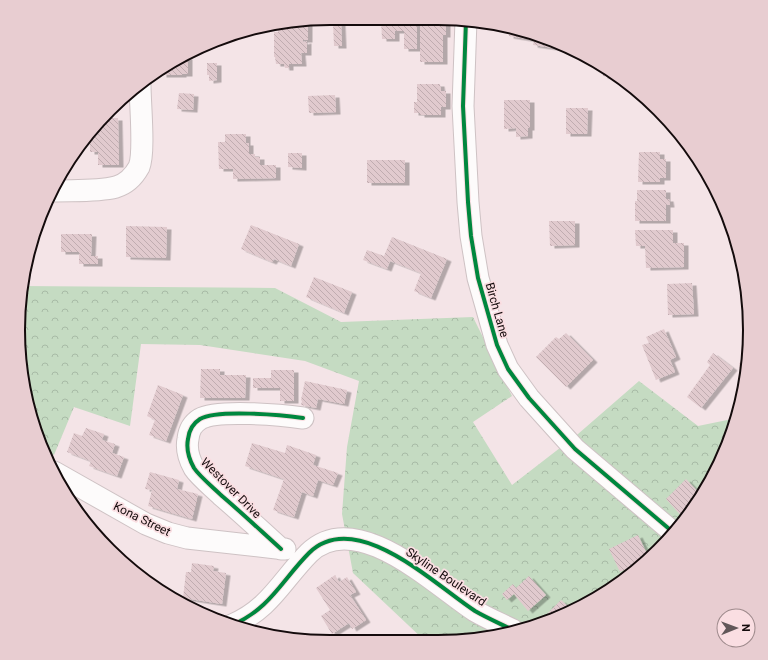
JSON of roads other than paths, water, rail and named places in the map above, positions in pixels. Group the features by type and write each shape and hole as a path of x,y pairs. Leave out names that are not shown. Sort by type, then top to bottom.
{"street":[{"name":"Birch Lane","path":"466,27 463,106 471,236 478,278 497,345 508,369 529,398 575,449 669,529"},
{"path":"58,191 118,187 131,179 139,167 142,154 140,91"},
{"name":"Westover Drive","path":"281,549 195,469 190,459 187,446 189,432 193,424 211,415 265,415 303,418"},
{"name":"Kona Street","path":"63,477 146,524 168,533 187,538 309,553"},
{"name":"Skyline Boulevard","path":"239,621 265,604 309,553 320,545 336,538 345,538 372,544 403,560 476,611 507,627"}]}
